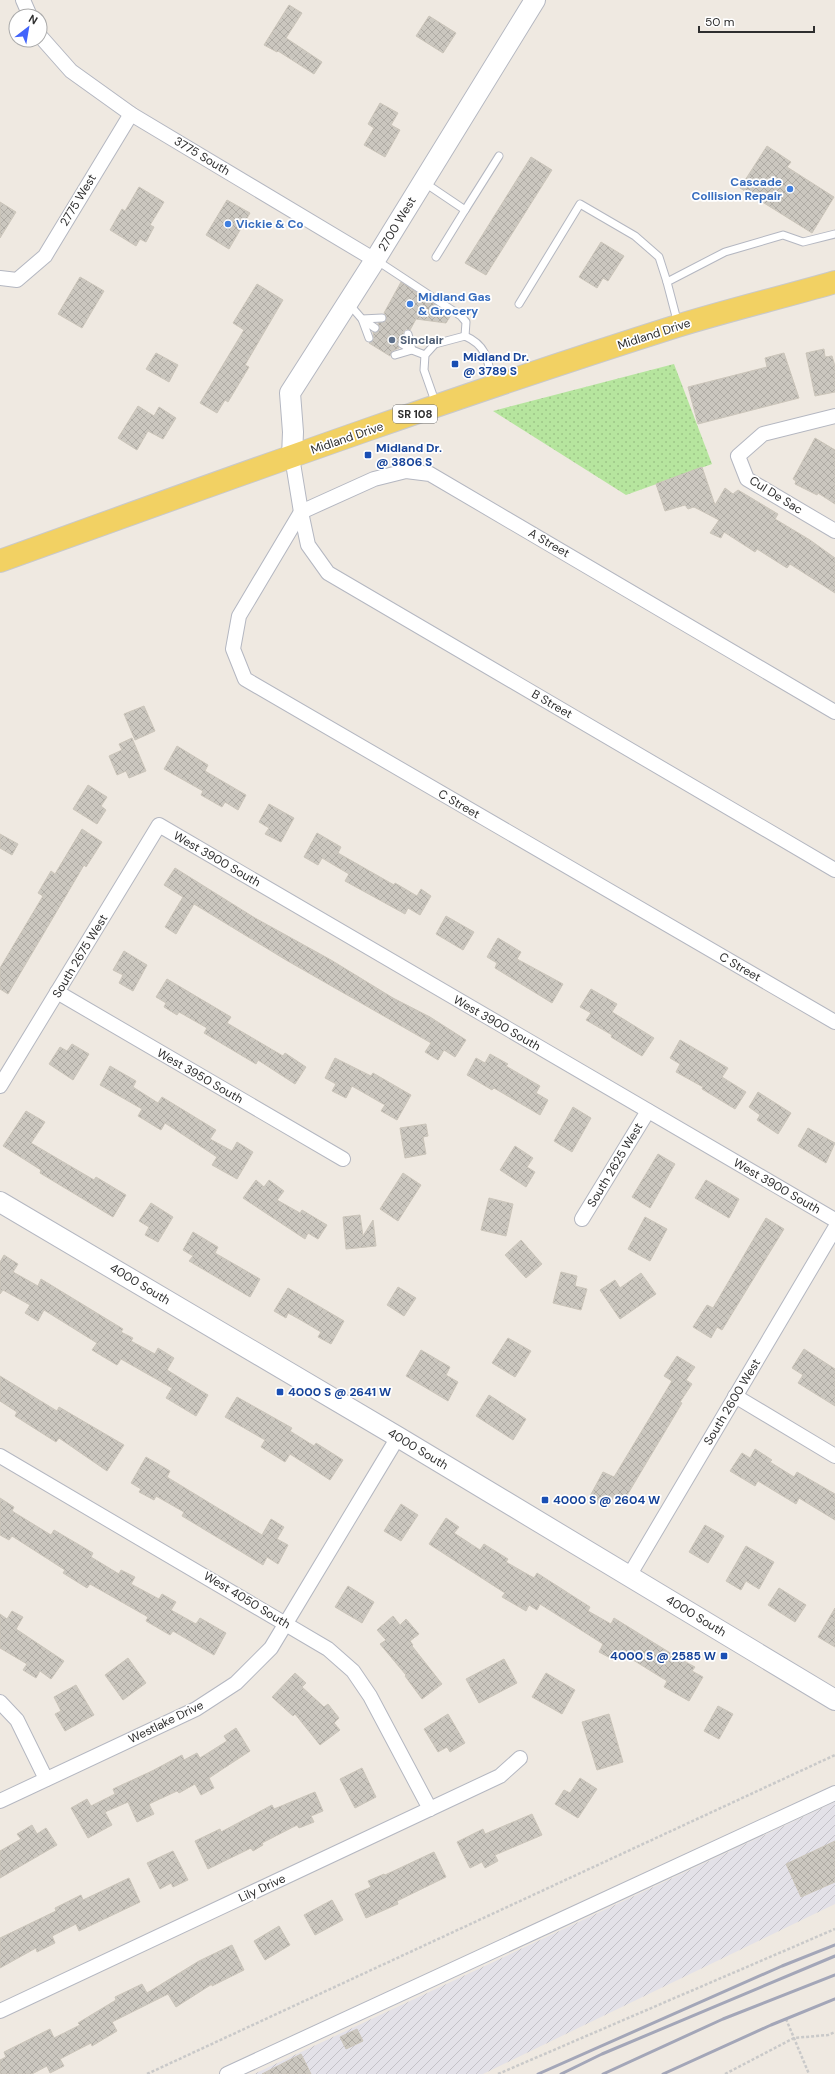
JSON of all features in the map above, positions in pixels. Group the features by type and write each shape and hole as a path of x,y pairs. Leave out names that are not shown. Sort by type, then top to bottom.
{"main road":[{"name":"Midland Drive","path":"0,561 494,387 679,326 835,282"}],"street":[{"name":"2700 West","path":"292,457 293,432 290,393 375,260 535,0"},
{"name":"3775 South","path":"48,45 71,71 131,114 375,260"},
{"name":"2775 West","path":"0,278 17,280 44,256 131,114"},
{"name":"Cul De Sac","path":"835,416 763,434 738,456 747,479 835,531"},
{"path":"292,457 301,512"},
{"name":"A Street","path":"301,512 374,479 406,471 430,474 835,712"},
{"name":"B Street","path":"301,512 308,545 328,573 835,870"},
{"name":"C Street","path":"301,512 239,616 234,649 245,679 835,1022"},
{"name":"South 2675 West","path":"0,1086 159,825"},
{"name":"West 3900 South","path":"159,825 835,1220"},
{"name":"West 3950 South","path":"57,992 343,1159"},
{"name":"South 2625 West","path":"582,1219 648,1111"},
{"name":"4000 South","path":"0,1202 835,1700"},
{"name":"South 2600 West","path":"628,1576 835,1228"},
{"path":"735,1396 835,1456"},
{"name":"Westlake Drive","path":"0,1801 196,1709 236,1683 271,1648 398,1438"},
{"name":"West 4050 South","path":"0,1456 328,1649 353,1671 370,1696 430,1809"},
{"path":"0,1702 16,1720 46,1779"},
{"name":"Lily Drive","path":"0,2011 500,1776 520,1758"},
{"path":"227,2074 835,1793"}],"lane":[{"path":"436,257 499,156"},
{"path":"423,182 465,210"},
{"path":"519,304 580,204 635,236 659,257 679,326"},
{"path":"666,282 725,252 783,235 803,242 835,234"},
{"path":"375,260 461,316 466,322 465,336"},
{"path":"348,303 362,319 375,328"},
{"path":"362,319 382,318"},
{"path":"362,319 369,338"},
{"path":"408,334 412,350"},
{"path":"436,407 424,370 425,355 435,344 465,336 473,339 484,350 494,387"},
{"path":"402,344 425,355"},
{"path":"395,355 412,350"}],"path":[{"path":"148,2074 835,1755"},
{"path":"498,2074 835,1929"},
{"path":"786,2019 809,2074"},
{"path":"725,2074 794,2038 828,2035 835,2032"}],"shaded area":[{"path":"835,1802 835,1904 483,2074 254,2074"}],"green space":[{"path":"674,364 712,464 626,495 493,411"}],"building":[{"path":"289,5 302,13 286,38 322,62 314,74 278,51 277,52 264,45"},
{"path":"429,16 456,33 443,53 416,36"},
{"path":"380,103 398,113 391,125 400,130 385,157 364,145 374,128 368,124"},
{"path":"767,146 791,162 787,167 834,197 812,233 740,188"},
{"path":"531,157 552,170 486,275 465,263"},
{"path":"139,187 164,202 150,225 154,227 146,242 140,239 136,246 110,230 122,209 125,211"},
{"name":"Vickie & Co","path":"227,200 250,213 229,249 206,235"},
{"path":"0,202 16,212 0,238"},
{"path":"601,242 624,256 608,281 603,278 597,288 579,277"},
{"path":"80,277 104,291 82,328 58,314"},
{"path":"401,282 451,315 446,323 416,319 410,330 406,329 403,332 404,340 398,342 399,348 392,351 390,356 369,343 374,339 373,332 379,330 378,323 386,321 386,316 384,313"},
{"path":"257,284 283,300 245,365 249,367 228,402 225,400 217,413 200,403 244,330 233,323"},
{"path":"824,349 825,357 832,356 835,366 835,392 815,396 806,353"},
{"path":"156,353 178,365 169,382 146,369"},
{"path":"784,353 799,398 698,424 688,387 767,367 765,358"},
{"path":"138,406 154,416 159,407 176,418 163,439 148,431 137,450 118,438"},
{"path":"815,438 835,450 835,504 818,493 817,495 795,484 796,481 793,479"},
{"path":"702,467 715,505 725,488 733,494 738,490 778,514 775,519 810,540 835,558 835,593 790,564 787,568 757,549 755,552 724,532 721,538 710,533 719,520 694,507 688,509 685,505 665,511 656,484"},
{"path":"144,706 155,731 135,740 124,714"},
{"path":"132,738 146,771 129,778 126,771 117,775 109,756 122,750 119,744"},
{"path":"177,746 208,765 205,771 246,795 238,810 225,802 222,807 201,795 203,791 164,769"},
{"path":"88,785 107,797 101,806 106,810 97,824 73,809"},
{"path":"269,804 294,818 281,842 265,834 269,828 259,822"},
{"path":"82,829 102,842 86,867 84,865 8,994 0,989 0,968 43,896 38,893 51,871 55,874"},
{"path":"317,833 341,847 338,853 394,885 395,883 417,896 421,889 431,896 420,915 408,908 405,914 345,881 349,874 322,858 318,865 304,857"},
{"path":"0,834 18,844 12,855 0,848"},
{"path":"175,868 255,918 331,960 393,998 430,1017 466,1040 455,1057 444,1050 438,1060 425,1052 431,1043 286,960 194,904 176,934 165,927 183,897 164,885"},
{"path":"446,916 474,932 463,950 436,934"},
{"path":"498,938 521,952 517,959 563,984 552,1003 495,968 497,963 487,957"},
{"path":"124,951 147,965 133,991 119,983 123,975 113,970"},
{"path":"167,979 231,1017 227,1023 283,1056 285,1053 306,1067 295,1084 258,1060 256,1064 204,1033 207,1028 179,1012 177,1015 164,1007 166,1003 156,997"},
{"path":"591,989 617,1004 612,1012 654,1038 642,1056 611,1037 612,1035 586,1020 591,1013 580,1007"},
{"path":"680,1040 728,1068 722,1077 746,1092 735,1109 702,1089 703,1087 676,1072 680,1064 670,1058"},
{"path":"72,1044 89,1054 73,1080 49,1064 60,1047 67,1051"},
{"path":"490,1054 508,1064 506,1066 540,1086 536,1093 548,1100 540,1115 494,1088 492,1090 467,1075 476,1058 485,1063"},
{"path":"335,1058 371,1076 373,1073 411,1095 397,1120 381,1111 385,1105 352,1086 346,1098 332,1091 336,1084 325,1078"},
{"path":"110,1066 136,1081 133,1087 158,1103 162,1097 216,1130 210,1139 232,1151 237,1142 253,1152 237,1179 212,1165 217,1157 165,1123 161,1130 138,1116 142,1109 100,1085"},
{"path":"758,1092 791,1113 778,1134 757,1120 760,1115 749,1107"},
{"path":"573,1107 591,1118 572,1152 554,1141"},
{"path":"26,1111 45,1122 31,1143 94,1180 96,1177 126,1195 113,1217 40,1173 41,1170 3,1146"},
{"path":"426,1124 428,1136 423,1137 426,1154 405,1158 400,1128"},
{"path":"808,1128 835,1143 826,1163 798,1146"},
{"path":"515,1146 533,1158 527,1167 535,1172 526,1187 500,1170"},
{"path":"658,1154 675,1164 650,1208 632,1197"},
{"path":"403,1173 421,1185 398,1221 380,1209"},
{"path":"256,1180 264,1187 269,1180 284,1191 277,1200 300,1213 302,1210 327,1225 318,1239 308,1233 305,1239 243,1198"},
{"path":"706,1180 739,1199 729,1218 695,1198"},
{"path":"489,1198 513,1204 506,1236 481,1230"},
{"path":"151,1203 173,1217 158,1242 145,1235 149,1227 139,1221"},
{"path":"360,1215 363,1236 373,1220 376,1246 346,1249 343,1217"},
{"path":"645,1217 667,1229 650,1261 628,1249"},
{"path":"766,1218 784,1229 722,1330 717,1327 711,1338 693,1327 707,1305 713,1308"},
{"path":"193,1232 218,1247 215,1253 260,1279 250,1297 189,1261 193,1256 183,1250"},
{"path":"521,1240 542,1264 526,1278 505,1255"},
{"path":"4,1255 18,1264 13,1272 38,1286 41,1279 123,1329 121,1332 133,1338 131,1341 155,1354 158,1348 174,1358 167,1370 208,1395 196,1416 166,1398 172,1388 121,1359 117,1365 92,1350 97,1343 44,1310 38,1321 25,1313 30,1305 3,1290 0,1294 0,1262"},
{"path":"561,1272 577,1276 575,1286 587,1289 581,1310 553,1303"},
{"path":"641,1273 656,1294 620,1319 600,1290 615,1280 620,1288"},
{"path":"398,1287 416,1298 404,1316 387,1305"},
{"path":"288,1288 344,1321 331,1344 318,1337 321,1332 299,1319 288,1313 286,1318 274,1311"},
{"path":"508,1338 531,1351 515,1377 492,1363"},
{"path":"804,1349 835,1369 835,1406 798,1383 803,1375 792,1368"},
{"path":"421,1350 450,1367 446,1375 458,1382 448,1401 406,1376"},
{"path":"677,1356 695,1367 686,1380 692,1384 680,1402 682,1403 623,1502 614,1497 607,1508 589,1498 603,1472 614,1477 672,1381 664,1376"},
{"path":"0,1376 57,1411 59,1407 124,1445 107,1471 59,1438 56,1442 15,1416 17,1412 0,1401"},
{"path":"489,1395 526,1419 513,1440 476,1416"},
{"path":"237,1397 292,1428 290,1431 314,1446 316,1443 343,1460 330,1480 290,1454 285,1462 261,1447 265,1440 225,1417"},
{"path":"755,1449 772,1460 770,1462 794,1477 797,1472 835,1494 835,1520 799,1498 796,1504 758,1481 755,1486 730,1471 742,1453 750,1458"},
{"path":"146,1457 170,1471 167,1477 262,1535 271,1519 284,1527 277,1539 288,1545 278,1564 267,1557 263,1565 182,1516 184,1512 156,1496 154,1500 139,1492 141,1489 131,1483"},
{"path":"0,1498 14,1507 12,1511 51,1535 54,1530 93,1553 91,1557 119,1574 121,1570 135,1577 131,1584 159,1599 162,1594 176,1602 171,1610 196,1624 200,1618 226,1633 214,1655 173,1631 170,1635 146,1621 148,1617 90,1584 87,1588 63,1573 65,1570 12,1536 9,1540 0,1535"},
{"path":"401,1504 418,1515 401,1541 384,1531"},
{"path":"446,1518 459,1527 454,1533 480,1550 484,1544 508,1559 506,1562 534,1578 537,1573 590,1607 588,1611 611,1624 614,1618 695,1667 692,1671 703,1677 689,1701 664,1687 667,1681 617,1650 612,1659 599,1652 603,1644 540,1604 537,1610 529,1605 526,1611 502,1597 505,1593 429,1544"},
{"path":"705,1525 724,1536 708,1563 689,1552"},
{"path":"746,1546 774,1562 759,1589 746,1581 741,1590 726,1581"},
{"path":"348,1586 374,1602 362,1623 335,1607"},
{"path":"779,1588 806,1605 795,1622 768,1605"},
{"path":"835,1608 835,1647 818,1637"},
{"path":"12,1611 23,1617 16,1629 64,1661 51,1679 40,1671 36,1678 23,1670 27,1664 0,1648 0,1614 7,1619"},
{"path":"393,1616 400,1625 406,1619 419,1634 410,1641 413,1645 412,1646 442,1684 422,1699 405,1676 406,1675 380,1644 386,1640 377,1630"},
{"path":"128,1658 146,1683 123,1700 105,1675"},
{"path":"504,1659 517,1683 479,1703 466,1679"},
{"path":"295,1673 306,1683 302,1687 324,1707 328,1704 339,1718 334,1723 340,1730 320,1745 295,1714 293,1716 272,1697"},
{"path":"546,1673 575,1690 562,1714 532,1697"},
{"path":"76,1685 94,1715 65,1731 55,1714 61,1711 54,1697"},
{"path":"718,1706 733,1714 719,1739 704,1731"},
{"path":"448,1714 465,1743 450,1752 447,1747 438,1752 424,1729"},
{"path":"609,1714 623,1762 597,1770 582,1722"},
{"path":"236,1728 250,1751 209,1778 214,1788 201,1795 195,1784 179,1793 177,1791 149,1804 154,1814 137,1822 128,1802 105,1812 112,1825 88,1838 71,1808 87,1799 91,1806 115,1794 113,1789 182,1755 184,1760 197,1753 200,1758 227,1741 224,1736"},
{"path":"362,1768 376,1797 355,1808 340,1779"},
{"path":"580,1778 597,1789 578,1818 555,1804 564,1790 570,1793"},
{"path":"315,1792 323,1811 311,1816 314,1822 299,1828 297,1825 262,1843 263,1845 253,1851 251,1848 208,1869 195,1841 220,1829 221,1832 272,1805 274,1809"},
{"path":"532,1814 542,1835 495,1855 498,1861 485,1868 482,1862 470,1868 457,1842 483,1829 485,1834"},
{"path":"32,1825 37,1834 46,1828 57,1845 0,1878 0,1851 21,1839 17,1834"},
{"path":"835,1841 835,1882 801,1897 786,1864"},
{"path":"173,1851 188,1880 173,1887 171,1883 160,1889 147,1863"},
{"path":"434,1852 446,1877 397,1901 398,1904 366,1918 355,1894 371,1887 368,1881 384,1874 385,1875"},
{"path":"129,1878 140,1902 79,1931 76,1924 52,1936 55,1943 37,1952 36,1948 0,1968 0,1938 56,1911 55,1908 81,1895 83,1900"},
{"path":"332,1900 343,1920 315,1935 304,1915"},
{"path":"279,1926 290,1945 265,1960 254,1941"},
{"path":"232,1945 244,1970 212,1986 212,1984 176,2007 168,1994 112,2022 117,2031 92,2046 91,2043 60,2059 64,2066 50,2073 47,2066 32,2074 0,2074 0,2060 6,2057 4,2052 50,2029 54,2038 80,2025 78,2023 116,2000 115,1997 142,1984 147,1993 199,1961"},
{"path":"357,2029 363,2041 346,2049 340,2037"},
{"path":"301,2054 311,2074 262,2074"}],"railway":[{"path":"538,2074 782,1966 835,1945"},
{"path":"561,2074 602,2054 835,1956"},
{"path":"603,2074 723,2019 835,1975"},
{"path":"663,2074 771,2025 835,1999"}],"place":[{"name":"Cascade Collision Repair","path":"790,189"},
{"name":"Vickie & Co","path":"228,224"},
{"name":"Midland Gas & Grocery","path":"410,304"},
{"name":"Sinclair","path":"392,340"},
{"name":"Midland Dr. @ 3789 S","path":"455,364"},
{"name":"Midland Dr. @ 3806 S","path":"368,455"},
{"name":"4000 S @ 2641 W","path":"280,1392"},
{"name":"4000 S @ 2604 W","path":"545,1500"},
{"name":"4000 S @ 2585 W","path":"724,1656"}]}
